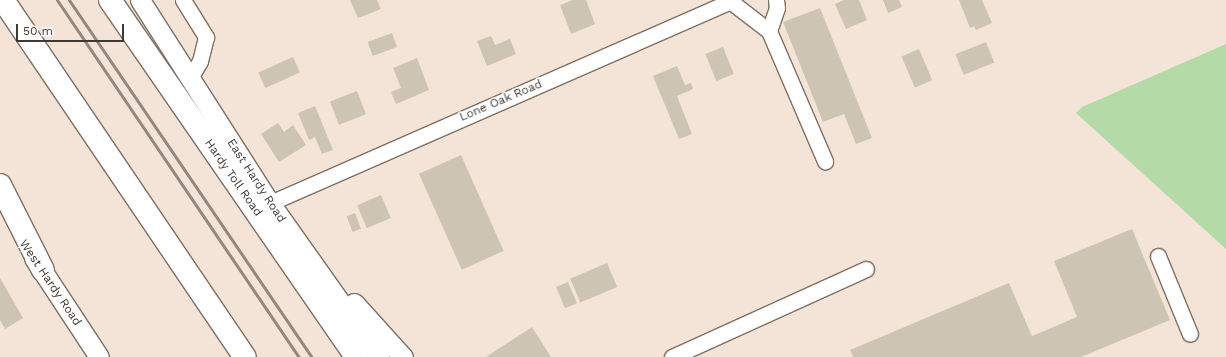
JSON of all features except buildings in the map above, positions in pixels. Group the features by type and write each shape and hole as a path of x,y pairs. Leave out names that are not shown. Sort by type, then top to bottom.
{"highway":[{"path":"3,0 245,357"},
{"name":"Hardy Toll Road","path":"110,0 356,357"},
{"path":"0,184 43,270"}],"main road":[{"name":"East Hardy Road","path":"140,0 270,203 379,357"},
{"path":"270,203 402,357"},
{"name":"West Hardy Road","path":"0,209 43,270 99,357"}],"street":[{"path":"184,0 206,37 200,61 190,78"},
{"path":"769,32 775,16 776,0"},
{"path":"732,1 769,32 824,161"},
{"name":"Lone Oak Road","path":"270,203 732,1"},
{"path":"1158,256 1190,334"},
{"path":"672,357 866,269"}],"green space":[{"path":"1226,44 1226,249 1076,113 1082,107"}],"railway":[{"path":"57,0 299,357"},
{"path":"69,0 312,357"}]}
